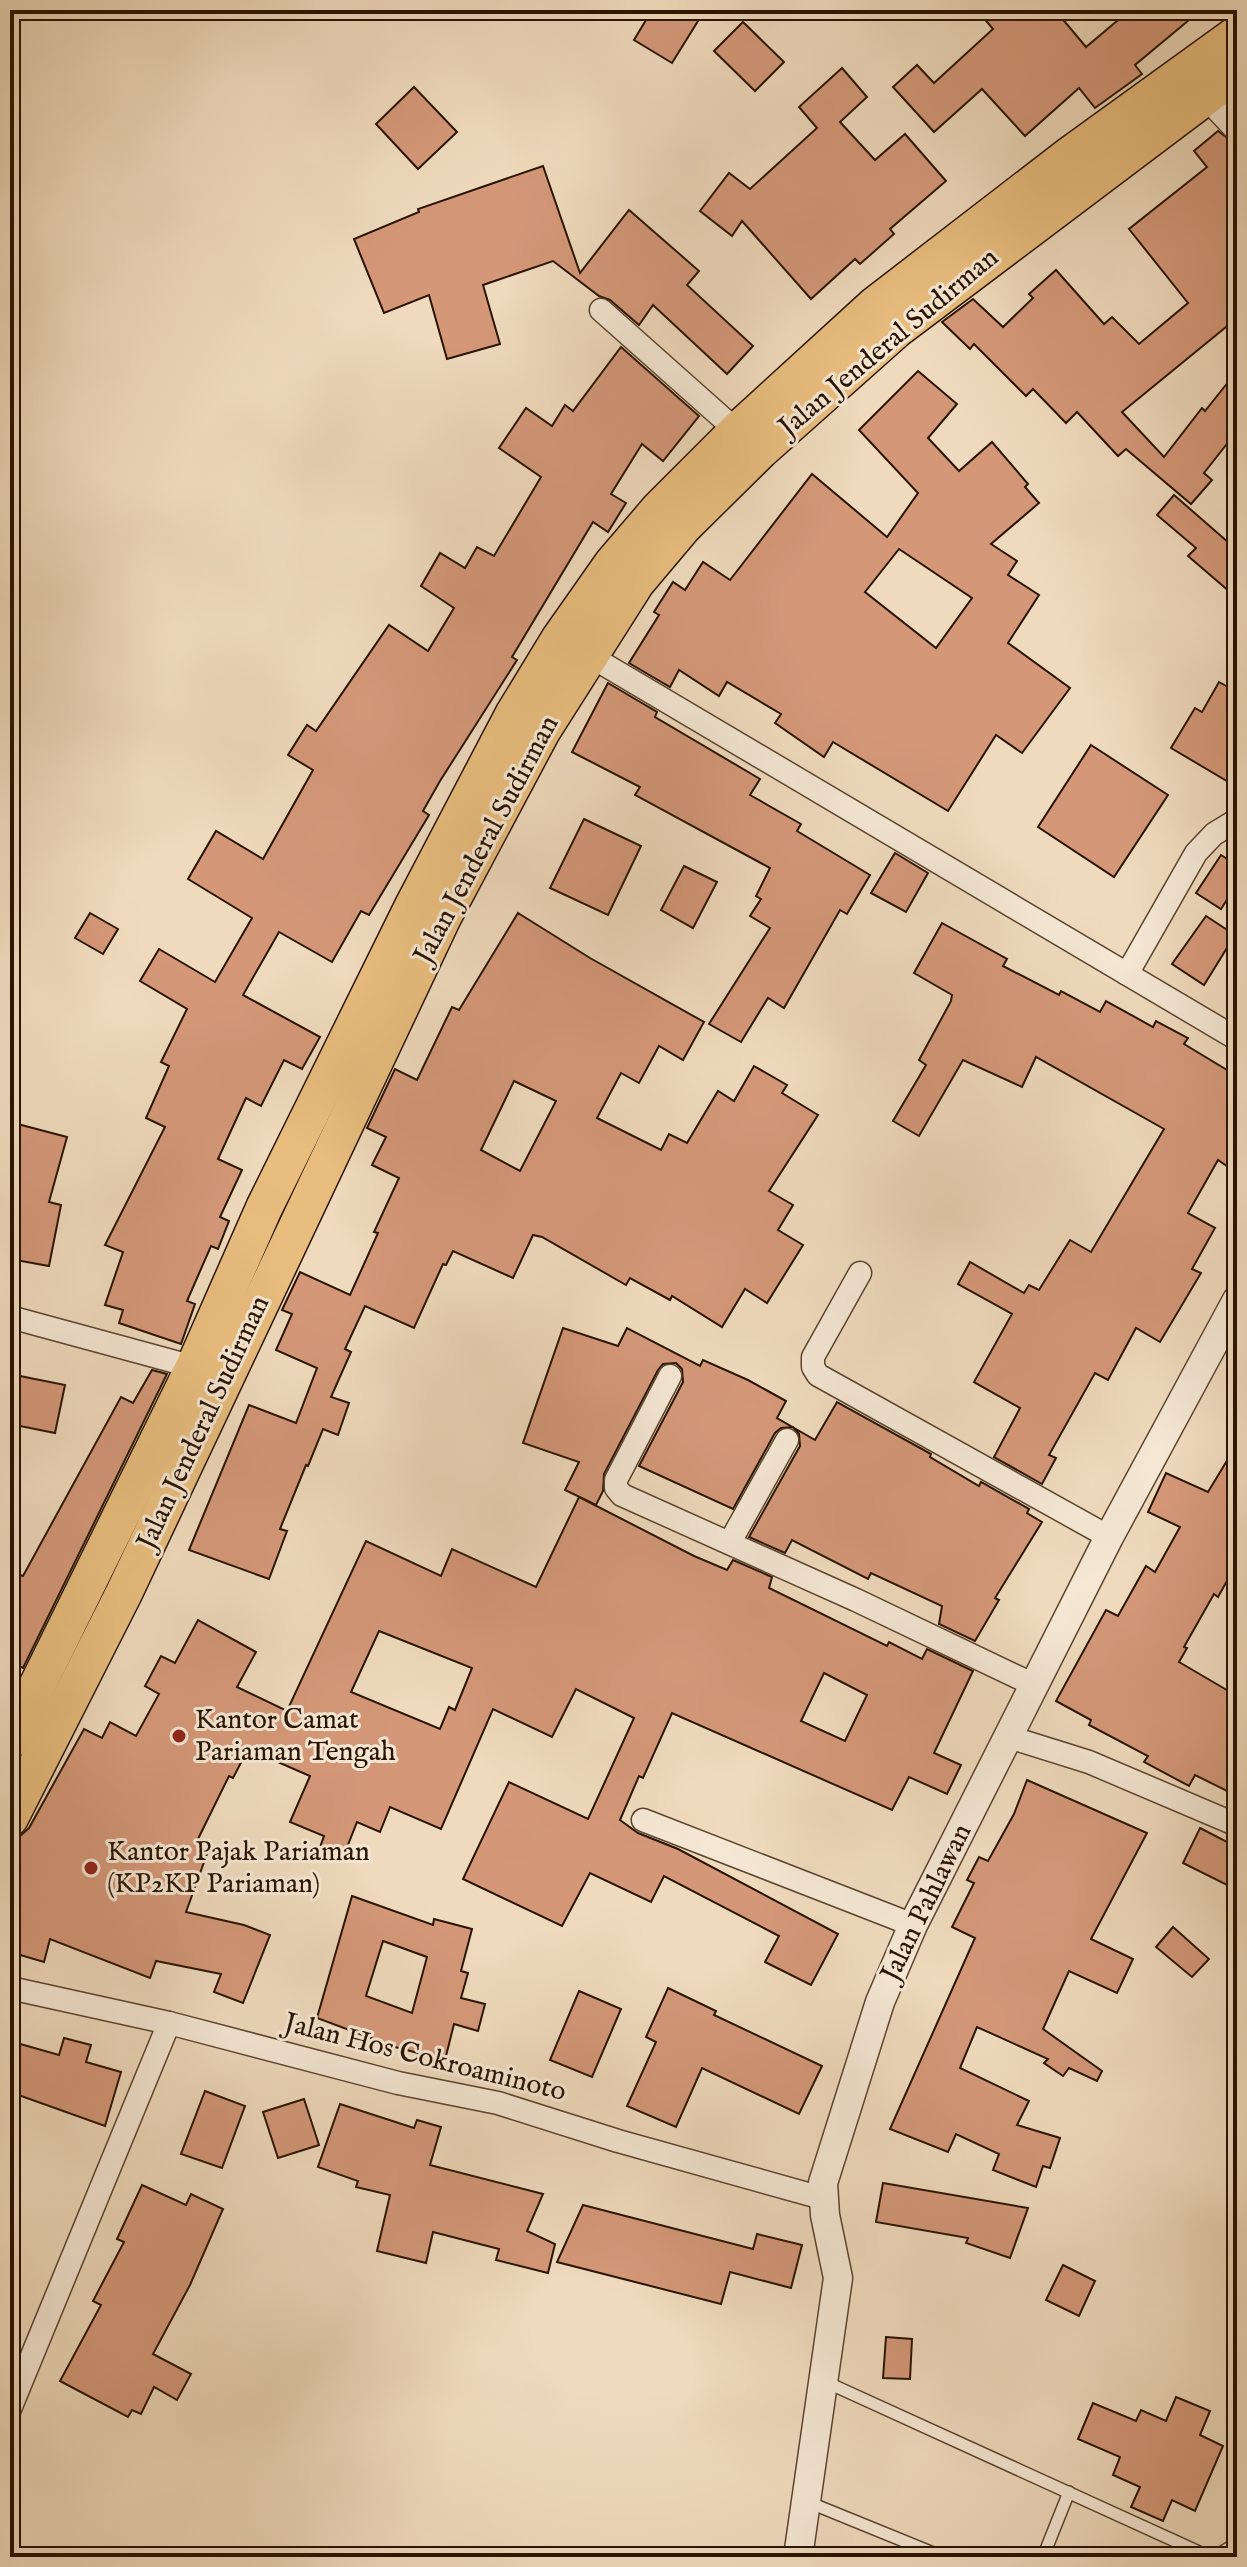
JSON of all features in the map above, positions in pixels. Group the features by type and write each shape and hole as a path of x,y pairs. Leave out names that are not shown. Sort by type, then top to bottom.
{"main road":[{"name":"Jalan Jenderal Sudirman","path":"10,1741 194,1367 264,1208 428,910 636,583 684,526 760,451 1237,34"},
{"name":"Jalan Jenderal Sudirman","path":"10,1818 124,1593 513,715 560,638 631,542 737,431 875,305 1082,167 1205,97 1237,73"},
{"path":"90,1576 124,1593"}],"street":[{"path":"1205,97 1237,131"},
{"path":"601,310 737,431"},
{"path":"590,656 1237,1039"},
{"path":"1127,974 1196,853 1214,834 1237,820"},
{"path":"860,1273 813,1357 813,1367 818,1375 1109,1537"},
{"name":"Jalan Pahlawan","path":"798,2557 838,2278 822,2198 826,2171 843,2113 880,2002 913,1925 1109,1537 1237,1300"},
{"path":"10,1317 194,1367"},
{"path":"670,1376 616,1480 616,1488 628,1500 730,1542 1034,1685"},
{"path":"730,1542 787,1440"},
{"path":"1009,1737 1089,1762 1237,1825"},
{"path":"643,1820 913,1925"},
{"name":"Jalan Hos Cokroaminoto","path":"10,1988 169,2023 398,2083 498,2103 618,2141 822,2198"},
{"path":"10,2409 169,2023"}],"lane":[{"path":"825,2382 1212,2557 1237,2543"},
{"path":"1043,2557 1069,2492"},
{"path":"807,2501 943,2557"}],"building":[{"path":"652,10 679,10 698,21 672,63 634,40"},
{"path":"977,10 1055,10 1086,47 1130,10 1201,10 1135,65 1142,74 1095,108 1079,88 1025,136 982,89 934,132 893,87 917,65 934,83 993,29"},
{"path":"743,22 784,62 755,91 714,51"},
{"path":"842,68 867,97 840,122 875,160 905,134 946,181 890,229 894,234 860,264 855,259 811,299 742,221 732,236 700,211 729,173 750,189 817,128 799,107"},
{"path":"414,87 457,132 418,169 376,124"},
{"path":"1218,131 1237,145 1237,318 1122,412 1164,457 1202,408 1205,411 1237,371 1237,431 1204,473 1212,480 1191,504 1126,449 1118,456 1077,412 1066,423 1033,389 1026,396 974,344 970,349 942,322 973,299 1003,327 1033,298 1029,294 1056,270 1104,324 1112,317 1139,344 1188,303 1129,229 1207,167 1194,151"},
{"path":"543,166 580,273 629,210 699,271 687,285 753,346 727,374 653,305 639,325 610,300 599,296 553,261 483,285 500,344 447,359 429,295 384,313 354,239 419,212 418,209"},
{"path":"621,347 699,416 663,461 642,444 611,494 626,503 608,532 593,522 512,657 517,660 423,811 429,815 369,915 361,911 332,962 279,932 243,995 320,1037 302,1069 284,1060 261,1106 246,1098 218,1159 242,1170 220,1217 229,1221 218,1249 211,1246 187,1301 195,1304 181,1344 119,1323 123,1310 105,1305 123,1252 105,1245 165,1127 146,1118 169,1066 161,1062 187,1009 140,981 159,949 215,982 252,918 188,879 216,831 263,859 313,770 288,755 307,725 316,731 389,625 428,651 454,608 421,586 440,553 465,568 477,547 494,556 541,477 499,448 526,408 552,426 565,405 573,411"},
{"path":"918,371 957,404 928,438 959,471 992,442 1028,484 1025,487 1039,503 991,544 1017,561 1008,575 1039,595 1008,643 1070,688 1022,753 996,735 948,811 833,742 824,757 775,723 781,714 727,682 719,696 679,670 670,687 629,663 659,615 654,612 673,582 685,590 703,562 730,580 812,474 887,537 918,493 859,430","holes":["899,549 972,598 936,648 865,592"]},
{"path":"1174,495 1237,550 1237,598 1188,556 1196,548 1157,515"},
{"path":"1219,682 1237,692 1237,787 1171,748 1195,708 1202,712"},
{"path":"608,683 657,712 655,717 760,779 750,795 801,824 797,831 870,875 847,914 840,910 784,1008 768,998 741,1042 709,1024 770,928 750,916 761,899 756,896 770,868 635,795 640,787 572,752"},
{"path":"1091,745 1168,795 1114,877 1038,827"},
{"path":"584,819 641,846 608,915 550,888"},
{"path":"895,853 928,873 906,912 871,893"},
{"path":"1221,855 1237,865 1237,884 1221,909 1196,893"},
{"path":"684,866 717,882 693,928 661,910"},
{"path":"90,913 118,929 103,954 75,938"},
{"path":"518,913 590,958 704,1022 683,1060 659,1046 639,1083 621,1073 597,1118 661,1150 669,1134 687,1143 718,1091 734,1101 754,1066 787,1085 782,1093 818,1115 769,1191 793,1205 778,1230 803,1245 767,1303 745,1289 722,1327 672,1296 670,1300 630,1278 626,1285 542,1237 533,1235 513,1278 453,1251 446,1265 443,1264 414,1328 365,1306 345,1349 351,1352 331,1397 349,1403 338,1435 323,1429 280,1529 287,1531 269,1579 189,1550 249,1405 296,1423 317,1368 276,1350 292,1314 282,1310 300,1272 350,1295 399,1178 372,1165 386,1137 367,1128 395,1069 417,1080 452,1007 459,1010","holes":["514,1081 556,1101 520,1171 481,1150"]},
{"path":"1206,916 1235,935 1204,985 1172,964"},
{"path":"942,923 1007,959 1003,966 1059,995 1061,991 1100,1012 1106,1001 1153,1027 1156,1021 1188,1038 1184,1044 1237,1076 1237,1173 1218,1160 1188,1213 1215,1228 1192,1269 1201,1273 1160,1342 1136,1328 1108,1380 1095,1373 1049,1455 1056,1458 1042,1484 994,1457 1020,1408 974,1382 1012,1314 958,1284 970,1262 1024,1293 1029,1285 1039,1290 1070,1240 1091,1252 1164,1129 1036,1057 1022,1087 963,1060 919,1136 893,1121 926,1065 919,1060 951,1001 952,995 914,973"},
{"path":"10,1122 67,1137 49,1202 61,1205 49,1266 10,1259"},
{"path":"563,1328 618,1346 627,1328 700,1366 703,1360 786,1401 777,1418 793,1427 781,1428 775,1433 733,1509 639,1466 683,1382 682,1369 676,1363 663,1364 604,1474 603,1491 596,1505 565,1490 579,1462 523,1443"},
{"path":"152,1370 167,1374 23,1668 10,1662 10,1571 23,1576 121,1397 133,1403"},
{"path":"10,1374 65,1385 55,1433 10,1424"},
{"path":"837,1402 931,1454 930,1457 979,1486 981,1482 1029,1509 1027,1513 1042,1522 995,1598 999,1600 975,1641 939,1624 942,1606 871,1573 868,1579 792,1540 785,1553 749,1537 800,1446 799,1434 793,1428 815,1440"},
{"path":"1237,1444 1237,1563 1218,1597 1214,1594 1184,1647 1187,1648 1179,1662 1237,1696 1237,1796 1195,1775 1189,1786 1144,1762 1148,1756 1089,1725 1091,1720 1056,1701 1106,1610 1118,1616 1146,1566 1155,1572 1180,1527 1148,1512 1166,1473 1208,1492"},
{"path":"579,1497 727,1570 733,1560 772,1577 769,1588 887,1646 889,1642 922,1659 927,1649 973,1671 934,1753 961,1765 947,1794 909,1777 892,1810 672,1713 643,1778 639,1776 620,1820 638,1833 678,1849 838,1934 811,1985 765,1962 779,1936 664,1876 651,1902 590,1873 562,1926 463,1879 509,1782 588,1819 634,1718 576,1689 552,1737 493,1709 441,1829 390,1807 380,1832 357,1822 342,1860 319,1850 324,1836 290,1822 310,1776 248,1749 233,1778 229,1776 198,1839 211,1843 186,1912 244,1925 270,1935 243,2003 214,1992 221,1974 156,1961 150,1978 50,1939 44,1962 10,1952 10,1908 20,1870 10,1865 10,1857 20,1836 29,1828 84,1729 102,1738 110,1722 136,1736 159,1694 145,1686 161,1656 175,1663 198,1620 256,1652 237,1687 287,1711 366,1541 441,1576 452,1549 536,1587","holes":["379,1631 472,1668 455,1710 449,1707 440,1729 351,1692","824,1673 867,1695 845,1741 801,1721"]},
{"path":"1027,1780 1147,1833 1091,1939 1133,1959 1117,1993 1069,1971 1043,2029 1102,2071 1097,2081 1069,2068 1063,2076 1044,2063 1048,2059 977,2027 960,2068 1029,2101 1017,2125 1060,2138 1050,2168 1043,2166 1036,2187 993,2170 999,2154 956,2134 948,2152 890,2129 975,1938 952,1927 974,1883 967,1880 979,1857 988,1861 1014,1814"},
{"path":"1200,1828 1237,1847 1237,1890 1183,1863"},
{"path":"352,1896 433,1925 434,1919 472,1929 461,1971 468,1973 461,1998 485,2004 478,2031 454,2024 445,2060 395,2047 317,2018","holes":["383,1941 427,1957 412,2013 366,1996"]},
{"path":"1173,1927 1209,1959 1192,1977 1156,1947"},
{"path":"668,1988 716,2011 714,2015 822,2066 799,2114 702,2068 676,2127 627,2106 656,2042 646,2037"},
{"path":"579,1991 621,2009 592,2077 550,2060"},
{"path":"64,2038 91,2045 86,2062 121,2072 105,2126 10,2092 10,2041 59,2055"},
{"path":"205,2091 245,2106 222,2168 181,2154"},
{"path":"304,2099 319,2145 278,2158 263,2112"},
{"path":"340,2104 414,2128 417,2120 441,2127 430,2165 543,2194 527,2231 555,2244 548,2273 496,2260 499,2249 433,2232 426,2263 377,2251 390,2195 356,2187 358,2181 318,2167"},
{"path":"883,2183 1028,2208 1010,2258 966,2243 968,2238 876,2222"},
{"path":"142,2185 186,2205 191,2194 223,2209 190,2285 153,2354 191,2374 177,2400 154,2387 141,2414 132,2410 128,2417 60,2381 101,2305 93,2301 124,2242 117,2239"},
{"path":"583,2205 753,2249 757,2234 802,2245 791,2288 730,2272 721,2304 557,2262"},
{"path":"1063,2265 1095,2281 1079,2316 1046,2300"},
{"path":"886,2337 912,2339 910,2379 883,2378"},
{"path":"1176,2397 1210,2411 1200,2435 1223,2446 1195,2511 1172,2500 1163,2521 1131,2507 1140,2487 1113,2475 1120,2457 1078,2439 1093,2403 1136,2421 1141,2410 1166,2421"}],"place":[{"name":"Kantor Camat Pariaman Tengah","path":"179,1736"},
{"name":"Kantor Pajak Pariaman (KP2KP Pariaman)","path":"91,1868"}]}
